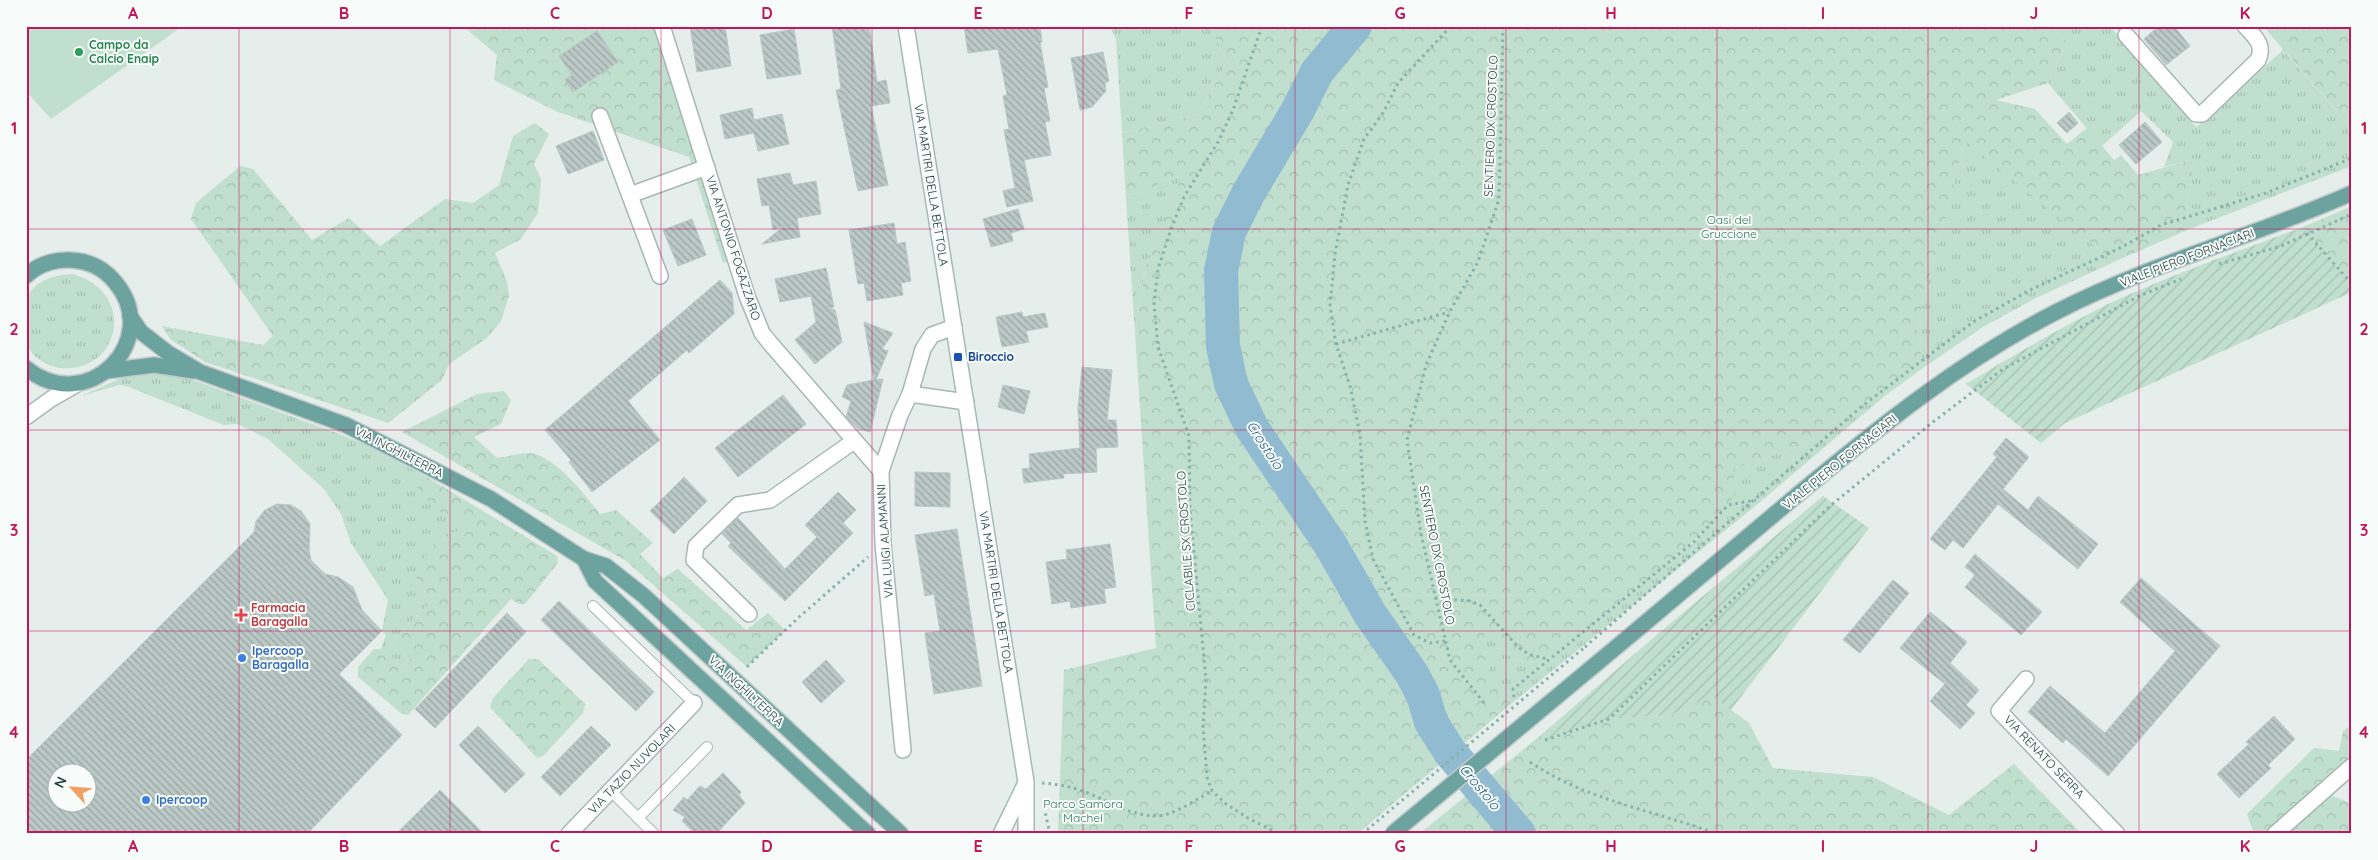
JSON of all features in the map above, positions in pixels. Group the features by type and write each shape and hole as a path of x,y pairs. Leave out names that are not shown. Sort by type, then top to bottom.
{"main road":[{"name":"VIALE PIERO FORNACIARI","path":"1392,834 1858,445 1934,387 1994,347 2058,311 2131,278 2352,193"},
{"name":"VIA INGHILTERRA","path":"28,273 57,260 86,262 100,268 121,288 130,316 141,332 168,353 200,372 346,425 491,499 584,559 606,566 644,596 901,834"},
{"name":"VIA INGHILTERRA","path":"26,368 37,377 56,384 88,382 107,371 121,355 128,336 130,316"},
{"name":"VIA INGHILTERRA","path":"107,371 154,365 200,372"},
{"name":"VIA INGHILTERRA","path":"584,559 595,580 868,834"}],"street":[{"name":"VIA ANTONIO FOGAZZARO","path":"662,26 747,296 762,333 881,470"},
{"name":"VIA MARTIRI DELLA BETTOLA","path":"906,26 1026,782 1026,834"},
{"path":"2126,35 2196,114 2202,114 2258,60 2262,51 2260,44 2245,26"},
{"path":"600,116 660,276"},
{"path":"630,195 707,167"},
{"name":"VIA LUIGI ALAMANNI","path":"903,750 883,544 881,470 900,415 910,394 923,349 932,335 954,328"},
{"path":"26,416 76,384"},
{"path":"910,394 966,402"},
{"path":"749,614 694,560 696,546 738,505 770,500 854,441"},
{"name":"VIA RENATO SERRA","path":"2026,679 1999,711 2118,834"},
{"name":"VIA TAZIO NUVOLARI","path":"569,834 694,703"},
{"path":"2275,834 2352,766"},
{"path":"1001,834 1026,782"}],"lane":[{"path":"593,606 694,703"},
{"path":"638,818 707,747"},
{"path":"611,791 654,834"}],"path":[{"name":"CICLABILE SX CROSTOLO","path":"1212,791 1207,777 1204,752 1203,726 1206,680 1190,510 1189,436 1158,347 1154,304 1158,269 1171,229 1184,197 1218,142 1233,110 1262,26"},
{"path":"1445,641 1430,642 1414,635 1374,559 1365,521 1360,434 1350,386 1336,344 1330,306 1334,254 1348,185 1364,139 1383,113 1398,83 1451,26"},
{"name":"SENTIERO DX CROSTOLO","path":"1484,703 1450,660 1421,534 1407,440 1426,365 1450,312 1478,262 1499,199 1503,26"},
{"path":"2215,266 2281,246 2352,214"},
{"path":"2307,233 2352,284"},
{"path":"1545,740 1608,719 1830,506 1933,422 2003,369 2139,296 2189,275"},
{"path":"1336,344 1450,312"},
{"path":"1362,834 1757,500 1728,505 1695,541 1513,689 1514,697"},
{"path":"747,667 798,618 883,544"},
{"path":"1436,598 1469,601 1480,605 1518,646 1528,654 1547,660"},
{"path":"1530,762 1552,777 1598,797 1717,834"},
{"path":"1042,782 1081,790 1122,809 1153,816 1179,809 1212,791 1226,804 1248,818 1280,834"}],"green space":[{"path":"26,26 183,26 51,119 26,91"},
{"path":"463,26 662,26 736,260 723,263 689,157 558,112 494,80 497,55"},
{"path":"1119,26 1200,26 1212,30 1227,62 1198,114 1122,133 1116,39 1112,30"},
{"path":"1200,26 2048,26 2067,41 2048,83 1996,100 2035,109 2067,144 2087,128 2114,160 2121,155 2138,175 2195,159 2188,198 2187,230 2114,262 1965,141 1917,326 1923,368 1886,395 1859,403 1802,445 1733,469 1735,492 1727,507 1708,527 1651,578 1547,660 1524,663 1505,654 1485,630 1485,652 1490,670 1498,687 1511,704 1357,834 1058,834 1064,670 1156,648 1135,333 1145,270 1183,173 1126,199 1122,133 1198,114 1227,62 1212,30"},
{"path":"2048,26 2110,26 2196,127 2283,50 2352,129 2352,166 2187,230 2188,198 2195,159 2164,167 2173,142 2141,111 2102,146 2048,83 2067,41"},
{"path":"2263,26 2352,26 2352,129"},
{"path":"535,123 549,134 534,164 541,179 538,213 521,239 495,253 507,281 509,296 501,321 487,338 449,364 442,380 388,423 205,362 170,339 162,326 263,345 273,336 191,219 196,203 240,166 253,169 312,240 349,218 380,246 445,199 473,203 499,185 513,136"},
{"path":"1965,140 2114,262 2034,299 1983,327 1923,368 1917,326"},
{"path":"1184,172 1145,270 1135,333 1126,199"},
{"path":"2352,206 2352,284 2303,227"},
{"path":"2303,227 2352,284 2352,292 2065,423 2041,443 1966,384 2064,327 2123,297"},
{"path":"73,274 94,284 107,298 113,314 113,330 108,346 96,359 80,366 60,368 40,360 26,345 26,298 40,283 52,277"},
{"path":"154,372 177,374 364,444 427,477 417,486 449,514 471,527 416,582 433,600 394,639 393,642 410,657 403,666 381,649 386,635 382,631 388,600 351,543 341,514 324,489 268,439 238,424 224,425 126,386 119,385 81,396 126,376"},
{"path":"504,391 511,400 501,424 474,437 497,458 528,453 548,460 568,477 600,514 616,510 653,543 640,554 663,578 678,569 746,630 768,613 785,630 747,667 626,561 402,432 477,394"},
{"path":"1886,395 1759,503 1511,704 1498,687 1489,670 1485,652 1485,629 1505,654 1524,663 1547,660 1695,541 1728,505 1733,469 1802,445 1859,403"},
{"path":"427,477 557,556 558,563 525,604 519,604 511,599 408,715 402,714 358,677 358,667 374,649 381,649 403,666 410,658 393,642 394,639 433,600 416,582 417,567 440,536 470,527 449,514 443,514 418,493 417,486"},
{"path":"1823,496 1869,528 1731,710 1712,696 1671,715 1609,719 1545,740 1541,735 1660,632"},
{"path":"529,659 538,659 585,704 583,713 543,756 537,758 490,707 493,698"},
{"path":"1712,696 1749,723 1773,768 1873,777 1949,815 2014,764 2082,834 1419,834 1541,735 1545,740 1609,719 1671,715"},
{"path":"2352,725 2352,783 2340,776 2323,792 2352,804 2352,834 2254,834 2247,814 2314,748 2339,751 2343,731"}],"building":[{"path":"690,26 725,26 731,66 697,72"},
{"path":"832,26 869,26 877,82 886,80 890,103 871,106 888,185 858,191 836,90 841,89"},
{"path":"964,26 1040,26 1042,42 1040,43 1048,87 1044,88 1050,121 1045,122 1051,155 1024,160 1033,201 1007,207 1003,191 1015,188 1004,130 1009,129 1003,96 1007,95 998,49 968,53"},
{"path":"2159,26 2174,26 2190,46 2166,65 2144,39"},
{"path":"794,29 801,74 767,79 760,35"},
{"path":"597,31 618,62 573,92 565,80 572,75 559,56"},
{"path":"1103,52 1109,81 1105,83 1106,91 1092,107 1080,110 1071,58"},
{"path":"752,108 754,120 782,114 789,144 758,151 754,133 725,139 720,115"},
{"path":"2069,112 2078,123 2067,133 2057,123"},
{"path":"2145,122 2162,142 2136,164 2119,145"},
{"path":"593,131 604,160 568,174 556,146"},
{"path":"790,173 793,185 816,181 821,214 797,218 800,237 762,244 784,226 773,230 769,205 762,206 757,179"},
{"path":"1018,209 1024,229 1011,233 1013,241 991,247 983,219"},
{"path":"692,219 706,255 678,266 663,230"},
{"path":"894,223 897,244 905,242 911,281 901,283 903,295 867,301 864,283 858,284 849,230"},
{"path":"826,268 834,307 829,308 835,310 842,342 815,364 795,340 816,322 811,296 780,302 775,279"},
{"path":"720,280 732,293 734,314 689,353 687,350 628,401 660,440 592,492 569,462 571,460 545,430"},
{"path":"1022,312 1023,317 1045,313 1048,327 1026,331 1029,342 1002,347 996,317"},
{"path":"864,322 893,333 882,349 888,351 876,380 883,379 870,432 857,428 846,417 851,401 842,397 847,385 874,380"},
{"path":"1082,367 1112,370 1107,420 1116,420 1118,447 1096,448 1097,472 1063,474 1064,478 1024,483 1022,469 1030,468 1029,454 1080,448 1078,408"},
{"path":"1003,385 1030,391 1024,414 998,407"},
{"path":"783,395 806,424 738,477 715,448"},
{"path":"2006,438 2029,457 2003,489 2028,510 2038,496 2098,544 2078,569 1998,504 1963,548 1953,540 1945,550 1930,539 1997,457 1993,454"},
{"path":"915,472 950,473 950,507 915,506"},
{"path":"684,477 707,501 674,534 650,511"},
{"path":"838,492 856,510 843,523 853,533 785,601 728,546 731,543 722,534 738,518 785,569 817,537 805,525"},
{"name":"Ipercoop Baragalla","path":"277,504 291,505 301,511 310,524 309,551 311,560 325,574 338,577 353,587 362,610 382,631 339,674 402,735 307,834 26,834 26,760 254,532 256,521 265,510"},
{"path":"957,529 982,686 934,694 925,633 940,631 934,594 925,596 915,535"},
{"path":"1110,544 1116,587 1104,589 1106,603 1071,608 1070,601 1052,604 1046,562 1067,559 1066,550"},
{"path":"1975,554 2042,612 2021,635 1965,587 1975,575 1965,567"},
{"path":"2141,578 2220,646 2108,776 2066,739 2063,743 2028,712 2050,686 2105,733 2175,651 2120,602"},
{"path":"1893,580 1909,593 1860,653 1843,640"},
{"path":"559,601 654,692 636,711 541,620"},
{"path":"1930,612 1967,642 1950,663 1979,690 1966,705 1975,713 1960,729 1930,701 1945,684 1900,648"},
{"path":"507,613 526,632 435,728 415,709"},
{"path":"826,660 845,681 821,703 802,682"},
{"path":"2274,716 2295,739 2268,765 2271,768 2239,798 2217,774 2249,744 2246,742"},
{"path":"478,726 525,774 505,793 459,745"},
{"path":"591,726 611,745 560,796 541,777"},
{"path":"723,773 741,792 739,795 745,803 716,834 695,834 682,821 685,817 673,810 684,797 687,800 700,786 706,789"},
{"path":"440,790 484,834 396,834"}],"waterway":[{"name":"Crostolo","path":"1355,26 1317,72 1298,110 1249,192 1229,232 1221,271 1223,346 1231,384 1252,428 1330,544 1370,614 1412,674 1423,695 1431,722 1450,752 1519,834"}],"place":[{"name":"Campo da Calcio Enaip","path":"79,52"},
{"name":"Biroccio","path":"958,357"},
{"name":"Farmacia Baragalla","path":"241,615"},
{"name":"Ipercoop Baragalla","path":"242,658"},
{"name":"Ipercoop","path":"146,800"}],"park label":[{"name":"Oasi del Gruccione","path":"1729,227"},
{"name":"Parco Samora Machel","path":"1083,811"}]}
